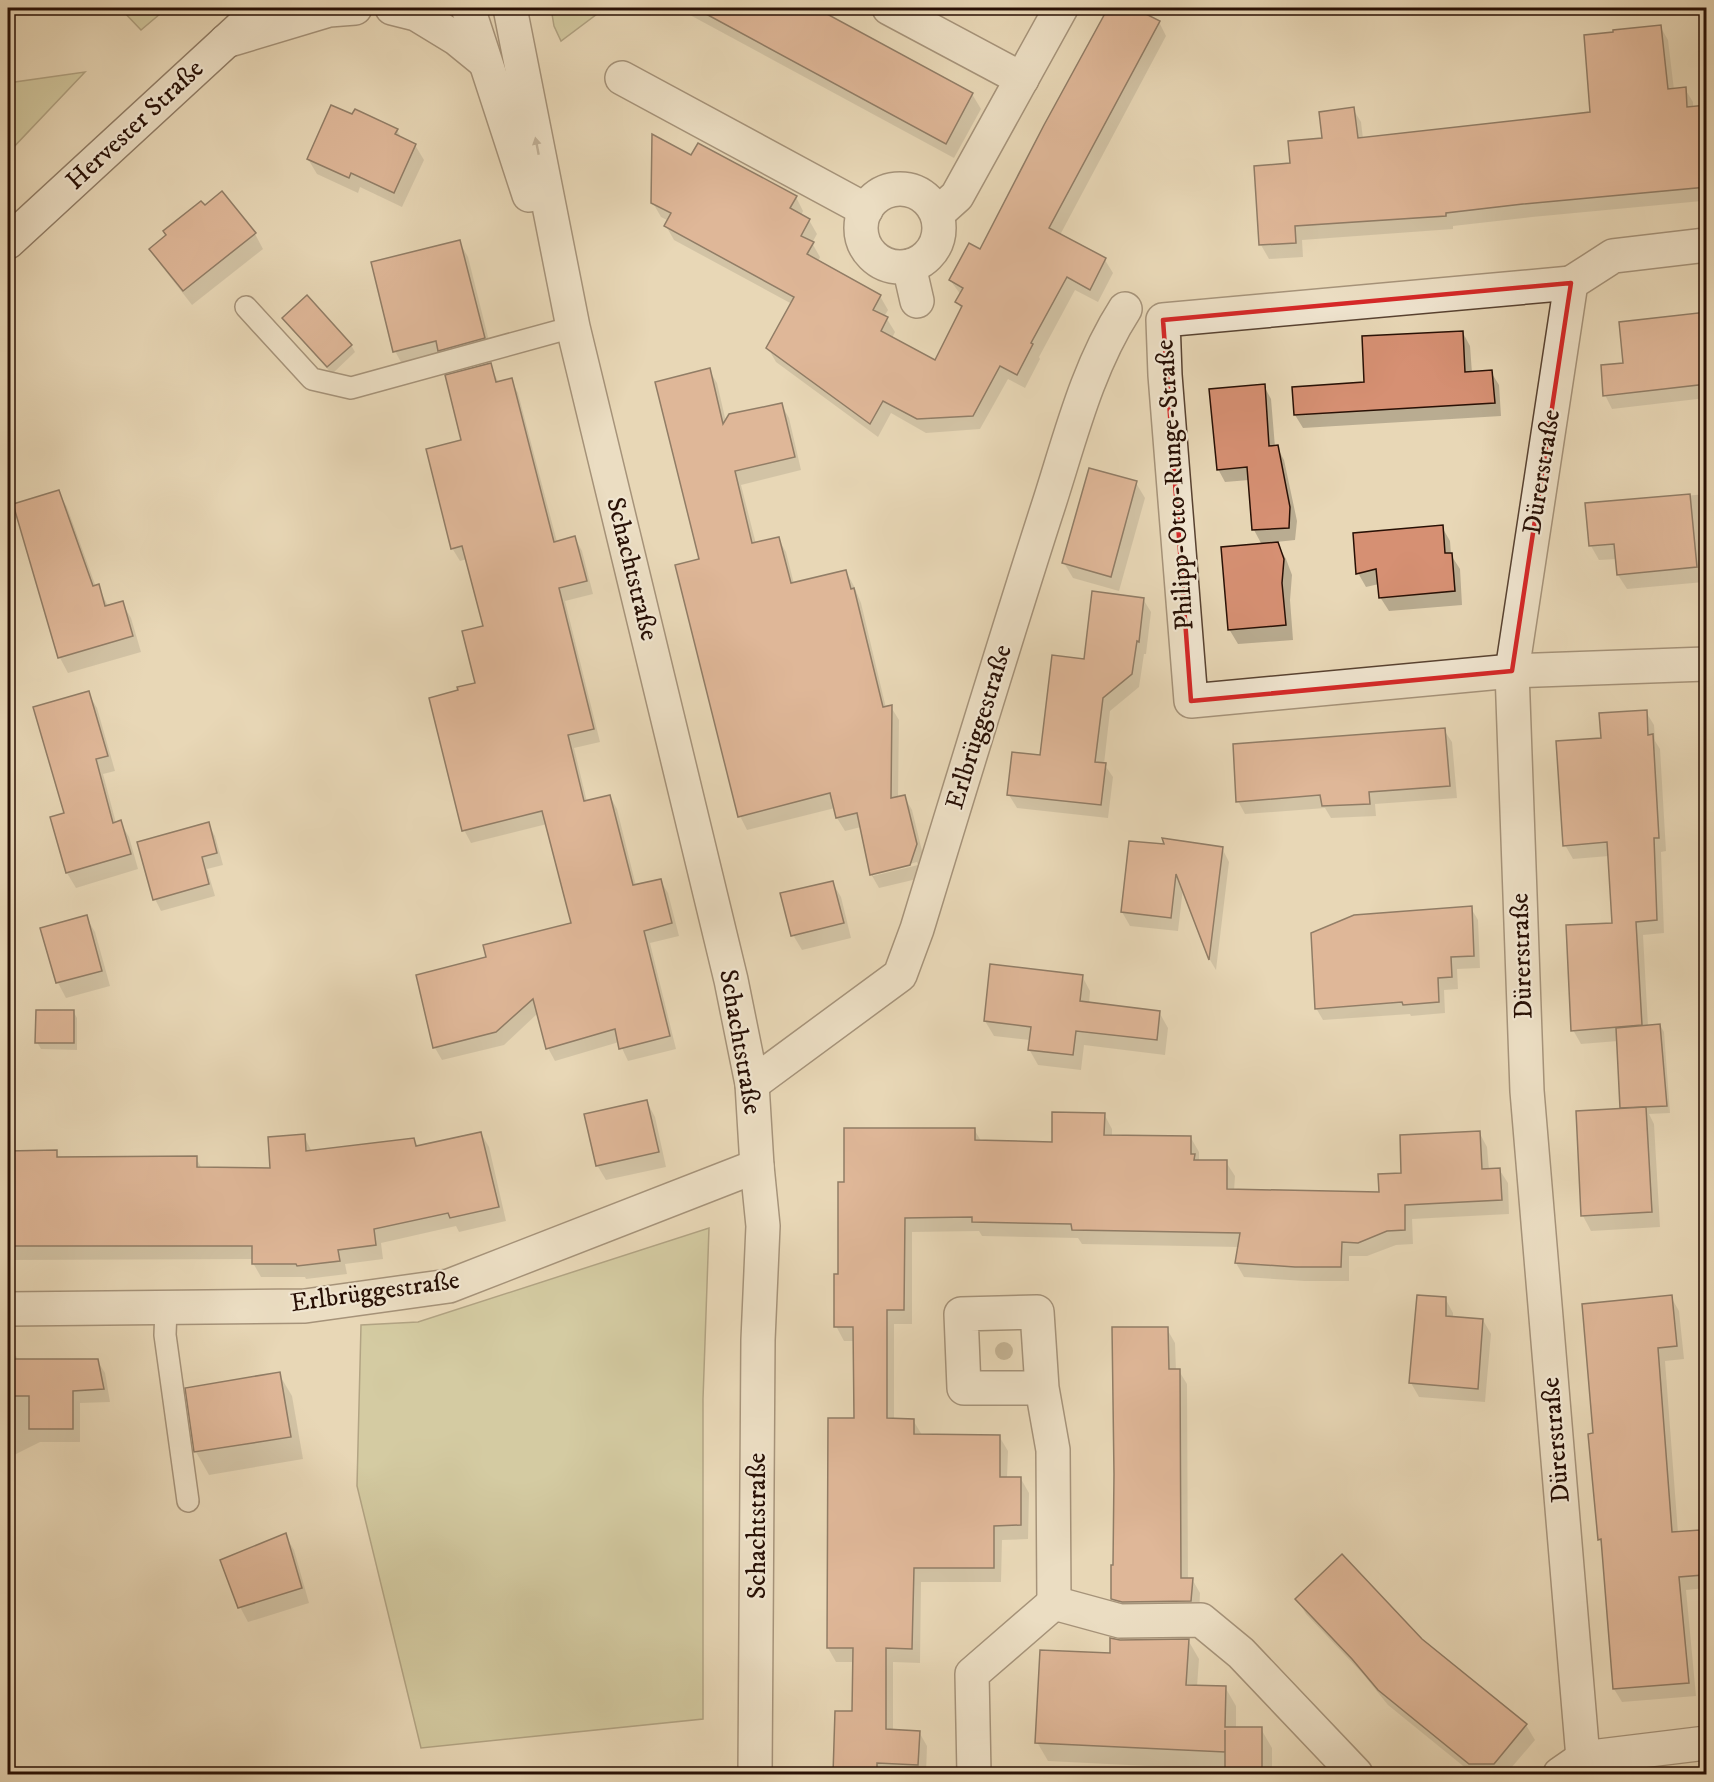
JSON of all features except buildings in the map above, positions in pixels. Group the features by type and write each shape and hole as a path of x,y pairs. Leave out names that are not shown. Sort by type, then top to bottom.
{"street":[{"name":"Hervester Straße","path":"8,242 262,8"},
{"path":"226,41 329,10 355,8"},
{"path":"392,8 416,14 457,39 484,61"},
{"name":"Schachtstraße","path":"468,8 573,327"},
{"name":"Schachtstraße","path":"510,8 573,327 731,980 752,1084 763,1226 758,1340 755,1774"},
{"path":"889,8 1022,79"},
{"path":"937,214 957,196 1061,8"},
{"path":"622,78 866,210"},
{"path":"903,189 923,196 937,214 939,236 929,255 920,262 909,266 887,265 870,252 864,242 861,231 862,220 866,210 881,194 903,189"},
{"path":"1571,283 1613,256 1707,245"},
{"path":"909,266 917,301"},
{"name":"Dürerstraße","path":"1571,283 1512,671 1527,1091 1576,1769"},
{"name":"Philipp-Otto-Runge-Straße","path":"1512,671 1191,701 1165,375 1163,320 1571,283"},
{"name":"Erlbrüggestraße","path":"752,1084 900,975 918,929 1006,638 1090,378 1111,331 1125,309"},
{"path":"1512,671 1707,664"},
{"name":"Erlbrüggestraße","path":"8,1309 305,1306 449,1286 757,1166"},
{"path":"974,1774 972,1674 1054,1603 1053,1450 1042,1388"},
{"path":"1054,1603 1120,1621 1202,1620 1241,1653 1356,1774"},
{"path":"1576,1769 1707,1743"}],"lane":[{"path":"246,307 312,379 351,388 573,327"},
{"path":"166,1308 165,1335 188,1501"}],"highlighted area":[{"path":"1571,283 1512,671 1191,701 1163,320"}],"green space":[{"path":"127,8 167,8 141,30 123,11"},
{"path":"551,8 605,8 561,41 554,26"},
{"path":"85,72 8,153 8,83"},
{"path":"709,1228 703,1399 703,1719 421,1748 357,1486 361,1325 418,1322"}]}
